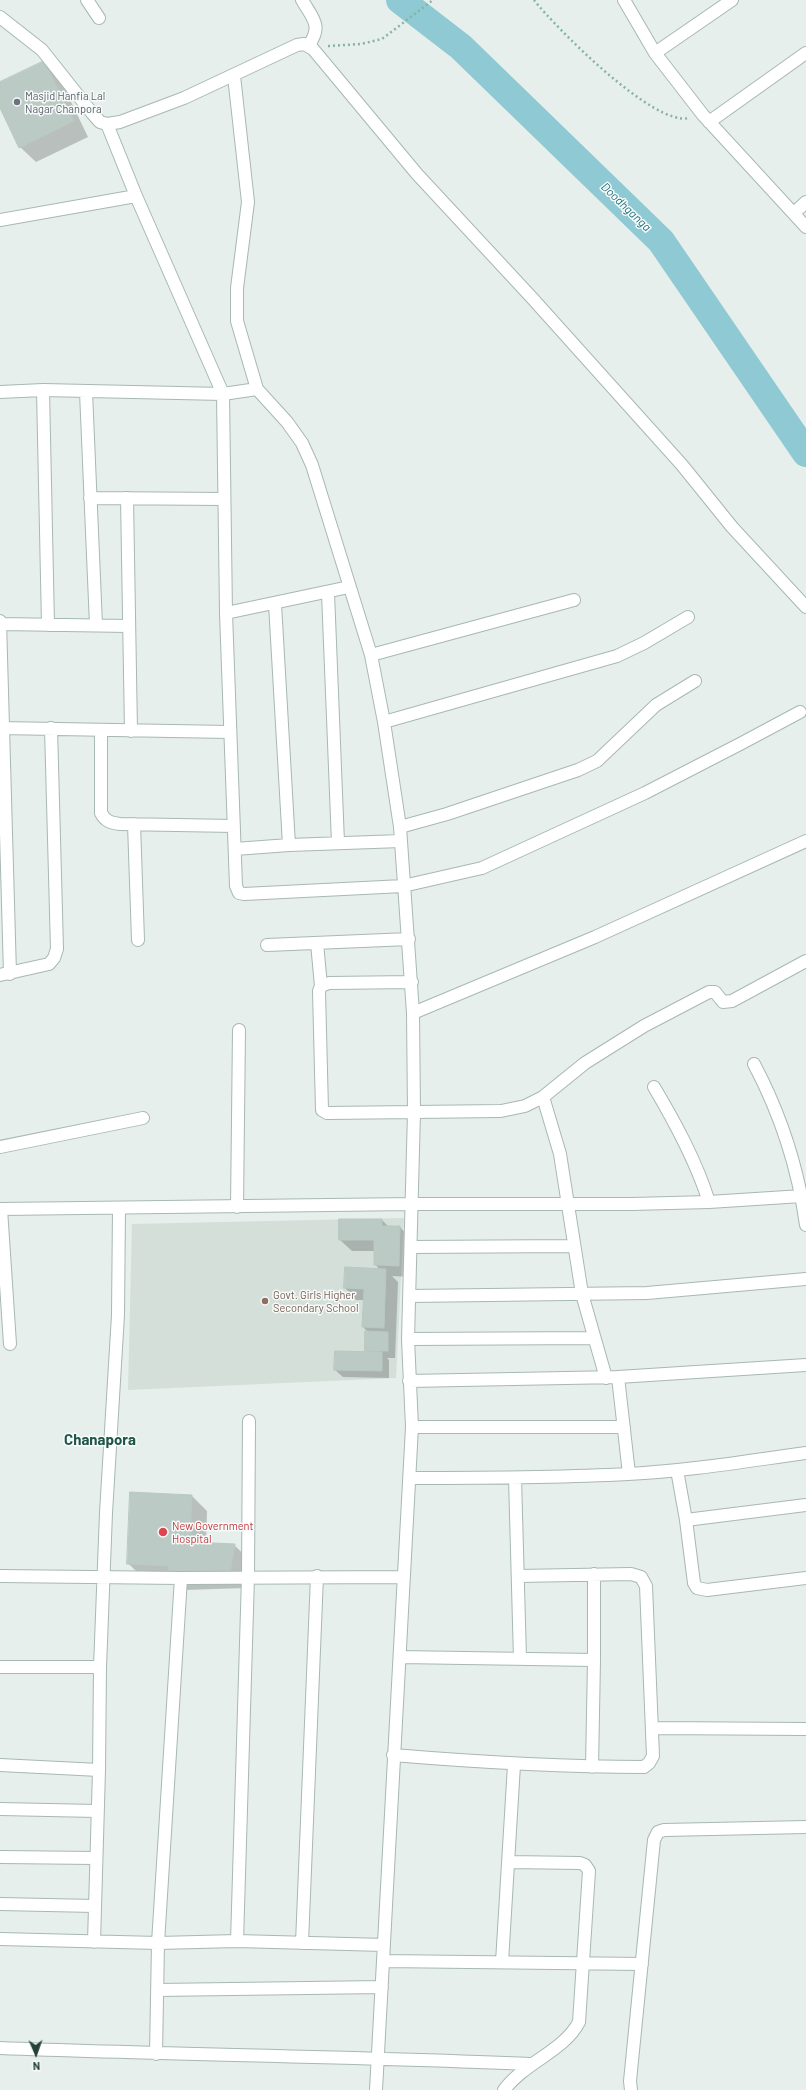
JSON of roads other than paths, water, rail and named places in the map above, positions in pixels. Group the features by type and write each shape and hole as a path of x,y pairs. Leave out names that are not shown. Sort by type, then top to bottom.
{"street":[{"path":"87,0 99,18"},
{"path":"302,0 316,24 316,35 311,48"},
{"path":"624,0 655,53 706,118 806,227"},
{"path":"655,53 732,0"},
{"path":"0,17 42,50 92,113 100,122 107,124 120,122 184,98 234,76 297,45 311,48 417,174 538,304 682,465 732,527 806,607"},
{"path":"706,118 806,53"},
{"path":"234,76 248,202 237,288 238,321 257,389 287,422 312,465 371,654 384,722 400,827 403,886 409,939 413,1013 414,1112 408,1339 412,1427 376,2090"},
{"path":"107,124 136,196 223,394 229,732 236,886 239,893 244,894 403,886 482,868 503,860 652,789 800,712"},
{"path":"0,220 136,196"},
{"path":"794,213 806,202"},
{"path":"0,392 43,390 223,394 257,389"},
{"path":"43,390 48,625"},
{"path":"86,392 96,625"},
{"path":"90,498 224,499"},
{"path":"127,498 131,730"},
{"path":"226,613 328,593 349,587"},
{"path":"328,593 338,843"},
{"path":"371,654 574,600"},
{"path":"275,604 289,845"},
{"path":"384,722 617,656 644,643 688,617"},
{"path":"0,621 5,975 49,964 54,958 57,949 51,728"},
{"path":"0,624 129,626"},
{"path":"400,827 462,809 578,770 597,761 645,714 666,698 695,681"},
{"path":"1,728 229,732"},
{"path":"101,730 101,813 104,818 111,823 234,826"},
{"path":"134,824 138,940"},
{"path":"235,850 289,845 400,841"},
{"path":"413,1013 595,937 806,841"},
{"path":"267,945 409,939"},
{"path":"317,943 321,986 319,991 322,1110 328,1113 501,1111 525,1106 543,1097 585,1063 644,1026 709,992 716,992 723,1002 732,1001 806,961"},
{"path":"321,986 329,983 412,982"},
{"path":"237,1207 239,1030"},
{"path":"754,1064 772,1098 802,1179 802,1196 806,1225"},
{"path":"654,1087 680,1132 697,1166 709,1202"},
{"path":"543,1097 560,1154 570,1204 573,1246 582,1294 594,1338 612,1378 624,1427 629,1474"},
{"path":"0,1147 143,1118"},
{"path":"10,1344 0,1208 709,1202 802,1196"},
{"path":"94,1942 99,1770 100,1667 105,1577 106,1513 118,1315 119,1208"},
{"path":"411,1247 573,1246"},
{"path":"410,1296 647,1293 806,1279"},
{"path":"408,1339 594,1338"},
{"path":"409,1381 612,1378 806,1365"},
{"path":"237,1941 248,1577 249,1421"},
{"path":"412,1427 624,1427"},
{"path":"410,1478 515,1478 629,1474 677,1470 806,1453"},
{"path":"677,1470 686,1520 694,1583 697,1588 707,1590 806,1578"},
{"path":"515,1478 520,1659"},
{"path":"686,1520 806,1505"},
{"path":"592,1767 594,1574"},
{"path":"393,1755 514,1764 592,1767 644,1767 650,1763 653,1756 653,1728 646,1586 641,1577 631,1574 518,1576"},
{"path":"0,1576 181,1578 317,1576 404,1577"},
{"path":"302,1943 317,1576"},
{"path":"156,2054 158,1943 181,1578"},
{"path":"400,1657 594,1660"},
{"path":"0,1667 100,1667"},
{"path":"653,1728 806,1729"},
{"path":"502,1962 514,1764"},
{"path":"0,1765 99,1770"},
{"path":"0,1810 97,1811"},
{"path":"631,2090 630,2081 654,1840 658,1832 664,1830 806,1827"},
{"path":"0,1857 96,1858"},
{"path":"504,2090 531,2064 564,2042 573,2033 579,2022 589,1871 586,1865 580,1863 509,1862"},
{"path":"0,1904 94,1906"},
{"path":"0,1939 158,1943 237,1941 384,1945"},
{"path":"384,1961 642,1964"},
{"path":"156,1990 382,1987"},
{"path":"0,2048 156,2054 378,2057 531,2064"}],"waterway":[{"name":"Doodhganga","path":"400,0 461,47 661,241 806,453"}],"place":[{"name":"Masjid Hanfia Lal Nagar Chanpora","path":"17,102"},
{"name":"Govt. Girls Higher Secondary School","path":"265,1301"},
{"name":"New Government Hospital","path":"163,1532"}],"district":[{"name":"Chanapora","path":"100,1440"}]}
